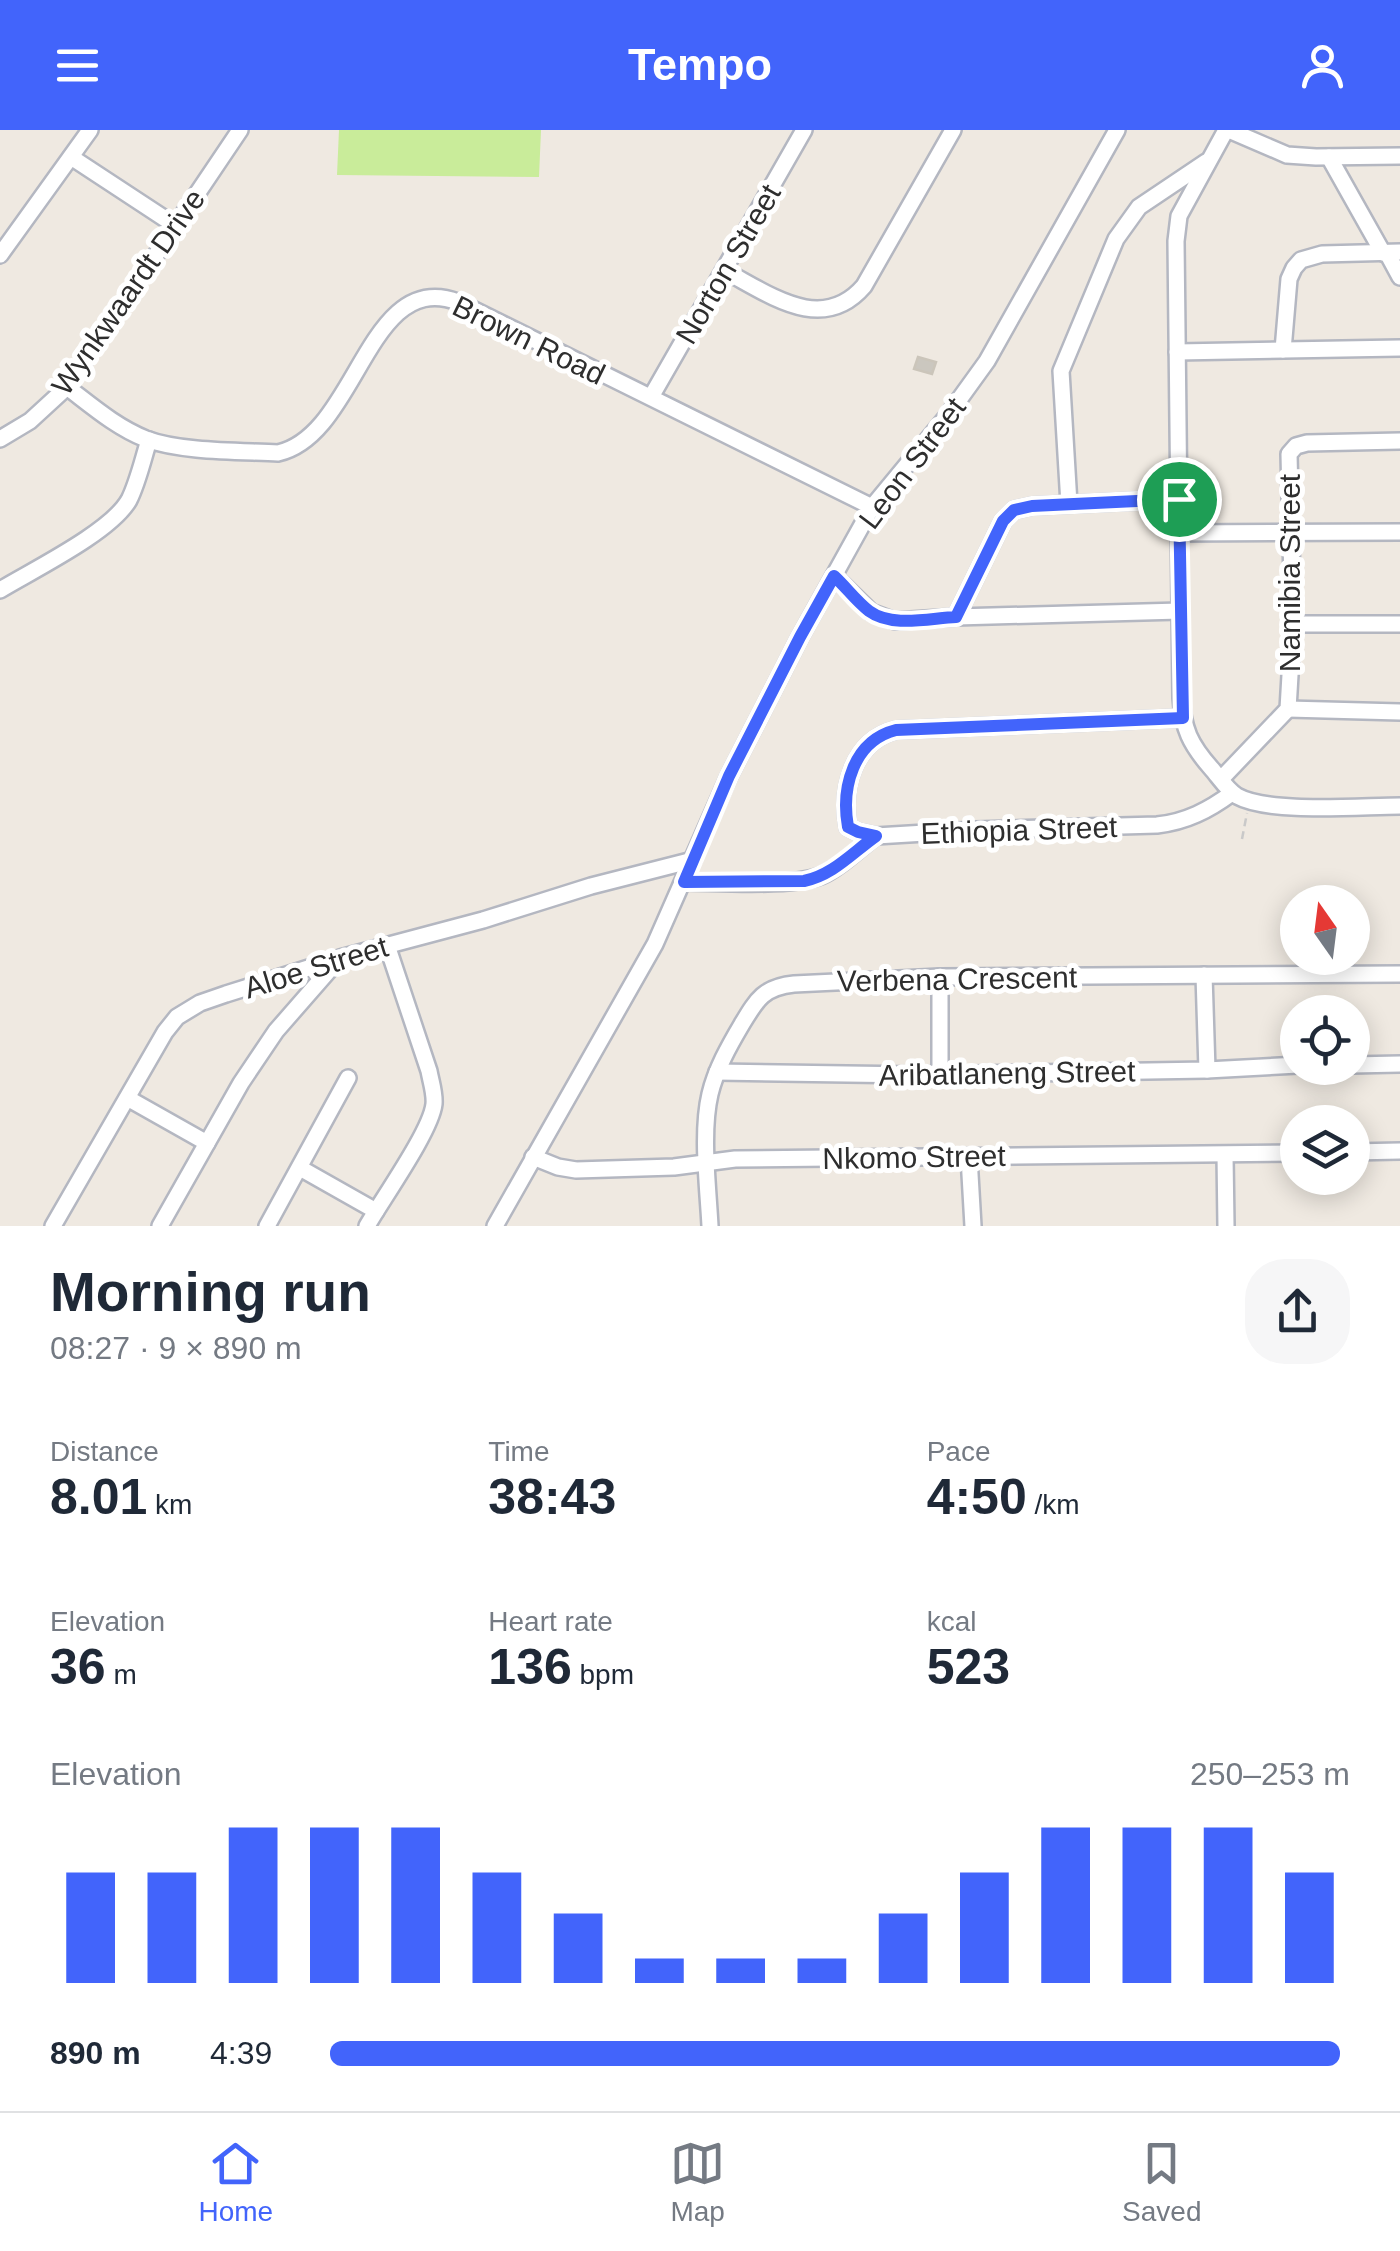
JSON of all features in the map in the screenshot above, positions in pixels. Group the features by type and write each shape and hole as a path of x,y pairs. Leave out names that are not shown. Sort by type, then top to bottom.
{"street":[{"path":"0,255 90,130"},
{"name":"Wynkwaardt Drive","path":"0,440 30,421 67,387 240,130"},
{"name":"Norton Street","path":"651,398 804,130"},
{"path":"724,271 805,310 830,308 852,297 864,286 954,130"},
{"name":"Leon Street","path":"495,1226 646,960 729,776 872,507 988,361 1117,130"},
{"path":"1400,156 1286,155 1228,130 1180,216 1175,271 1180,610 1186,732 1232,793 1249,801 1271,806 1400,806"},
{"path":"72,156 176,226"},
{"path":"1329,157 1390,252 1400,277"},
{"path":"1069,504 1062,371 1116,239 1139,207 1210,158"},
{"path":"1283,350 1289,279 1301,260 1322,254 1390,252"},
{"name":"Brown Road","path":"67,387 112,422 149,440 278,453 296,448 322,424 394,313 416,300 432,297 458,302 872,507"},
{"path":"1177,352 1400,348"},
{"path":"0,590 115,518 128,502 149,440"},
{"name":"Namibia Street","path":"1221,779 1288,709 1293,624 1290,454 1296,446 1316,442 1400,441"},
{"path":"956,617 1000,527 1014,510 1179,499"},
{"path":"1180,533 1400,532"},
{"path":"834,576 871,612 895,621 1180,610"},
{"path":"1293,624 1400,624"},
{"path":"1288,709 1400,712"},
{"name":"Ethiopia Street","path":"1183,718 883,733 870,742 848,779 848,827 876,836 1170,824 1203,812 1232,793"},
{"path":"684,882 815,879 833,870 876,836"},
{"name":"Aloe Street","path":"53,1226 166,1032 177,1017 200,1003 340,958 693,860"},
{"path":"300,1168 372,1218 434,1107 429,1072 387,945"},
{"path":"160,1226 241,1082 276,1031 340,958"},
{"name":"Verbena Crescent","path":"710,1226 710,1094 746,1017 771,988 940,977 1400,974"},
{"path":"1204,975 1207,1070"},
{"path":"940,977 940,1075"},
{"path":"1370,1065 1400,1064"},
{"name":"Aribatlaneng Street","path":"717,1072 940,1075 1280,1066"},
{"path":"267,1226 348,1078"},
{"path":"129,1098 207,1143"},
{"path":"1370,1152 1400,1152"},
{"name":"Nkomo Street","path":"533,1157 576,1170 646,1169 735,1159 1280,1153"},
{"path":"1225,1154 1226,1226"},
{"path":"969,1157 973,1226"}],"path":[{"path":"1242,839 1249,801"}],"green space":[{"path":"339,130 541,130 539,177 337,175"}],"building":[{"path":"918,357 936,362 932,374 914,369"}],"route":[{"path":"1179,499 1183,718 883,733 870,742 856,761 845,796 848,827 876,836 833,870 804,881 684,882 729,776 834,576 881,617 895,621 956,617 1003,521 1014,510 1179,499"}]}
